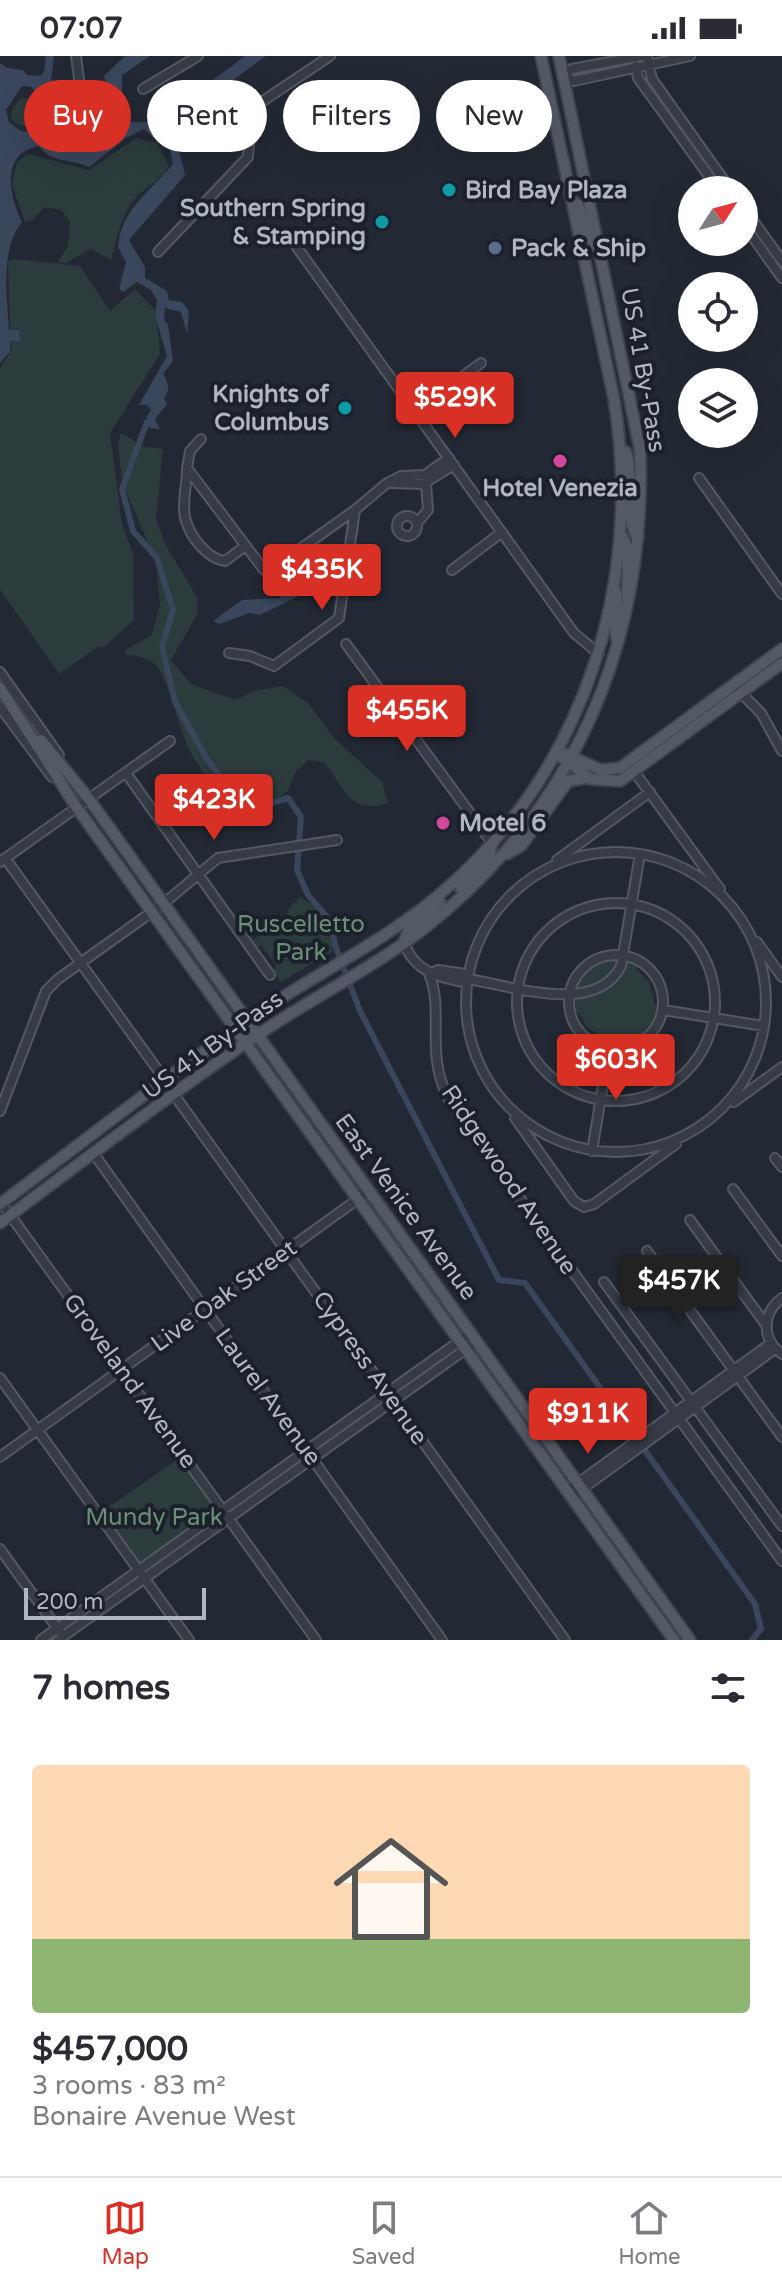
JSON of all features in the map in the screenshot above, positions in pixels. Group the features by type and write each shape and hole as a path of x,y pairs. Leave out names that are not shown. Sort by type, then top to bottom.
{"main road":[{"name":"US 41 By-Pass","path":"541,56 547,80"},
{"name":"US 41 By-Pass","path":"2,1207 94,1154 246,1043 404,943 456,901 498,860 534,817 570,760 594,714 628,610 639,538 640,449 626,369 559,56"},
{"path":"547,80 563,76"},
{"name":"US 41 By-Pass","path":"0,1223 2,1207 165,1080 247,1021 418,911 452,884 492,843 530,795 556,753 599,654 615,586 622,536 619,431 552,105"},
{"path":"568,185 588,238 600,249"},
{"path":"608,372 626,369"},
{"path":"619,431 629,465 632,526 639,538"},
{"path":"622,536 628,550 628,610"},
{"path":"615,586 619,610 615,635 619,643"},
{"path":"738,690 782,649"},
{"path":"498,860 521,846 568,781 577,777 612,782 738,690 782,663"},
{"name":"East Venice Avenue","path":"0,688 77,808 236,1030 569,1494 682,1639"},
{"name":"East Venice Avenue","path":"14,708 89,799 580,1486 682,1639"},
{"path":"556,753 604,771 632,768"},
{"path":"570,760 591,779"},
{"path":"456,901 464,884 491,854 492,843"},
{"path":"404,943 409,929 444,897 452,884"}],"street":[{"path":"76,56 79,80"},
{"path":"143,89 198,56"},
{"path":"267,98 330,56"},
{"path":"690,56 648,61 636,68 574,81 563,76 572,69 638,57 636,68 638,78 709,176"},
{"path":"648,61 652,79 721,176"},
{"path":"158,252 248,157 248,152"},
{"path":"758,234 782,278"},
{"path":"758,238 782,261"},
{"path":"296,246 574,633 599,654"},
{"path":"414,412 481,363"},
{"path":"201,439 190,451 185,521 213,559 225,561 244,547"},
{"path":"187,468 261,568 272,569 355,510 387,483 401,476 422,476 451,461"},
{"path":"387,483 426,483 451,461"},
{"path":"699,478 782,594"},
{"path":"418,522 428,510 426,483"},
{"path":"229,653 250,656 274,666 336,622 345,594 346,555 355,510"},
{"path":"452,570 502,532"},
{"path":"346,644 492,843"},
{"name":"East Venice Avenue","path":"0,672 89,799"},
{"path":"738,690 761,713 766,729 782,751"},
{"name":"East Venice Avenue","path":"0,707 77,808"},
{"path":"165,1080 2,860 170,741"},
{"path":"632,768 782,978 765,983"},
{"path":"126,773 270,975"},
{"path":"650,792 513,894 491,920 476,947 468,979 466,1013 472,1045 485,1076 574,1201 584,1207 594,1204 782,1067"},
{"path":"0,1111 46,991 80,963 163,904 222,856 337,840"},
{"path":"542,871 586,855 640,854 692,873 713,887 734,909"},
{"path":"404,943 429,974 464,982 468,979 569,995 590,994 605,986 617,973 623,956 640,854"},
{"path":"632,905 668,919 696,945 712,979 714,1018 700,1055 672,1084 635,1099 600,1100 565,1087 535,1060 519,1021 519,987 534,948 557,923 590,907 632,905"},
{"path":"718,1114 751,1069 764,1026 765,983 747,928"},
{"path":"604,956 623,956 641,962 654,974 663,993 663,1010 657,1027 645,1040 627,1049 609,1049 591,1042 578,1030 570,1014 569,995 576,977 585,967 604,956"},
{"name":"Ridgewood Avenue","path":"429,974 434,996 434,1054 449,1100 782,1561"},
{"path":"663,1010 764,1026"},
{"path":"592,1151 609,1049"},
{"path":"751,1069 766,1079"},
{"name":"Cypress Avenue","path":"175,1096 565,1640"},
{"path":"503,1101 550,1138 592,1151 637,1151 667,1144 693,1132"},
{"path":"539,1152 550,1138"},
{"path":"637,1151 642,1169"},
{"name":"Laurel Avenue","path":"94,1154 442,1640"},
{"path":"775,1158 782,1167"},
{"path":"733,1189 782,1256"},
{"name":"Live Oak Street","path":"0,1457 369,1191"},
{"name":"Groveland Avenue","path":"2,1207 230,1517 316,1640"},
{"path":"569,1494 736,1373 776,1349 766,1325 690,1220"},
{"path":"647,1251 782,1437"},
{"path":"604,1282 782,1526"},
{"path":"766,1325 771,1309 782,1298"},
{"path":"142,1574 194,1543 308,1455 474,1337"},
{"path":"0,1378 189,1640"},
{"path":"41,1640 61,1636 142,1574 187,1534 308,1455"},
{"path":"187,1534 194,1543"},
{"path":"0,1549 61,1636"}],"green space":[{"path":"24,98 24,126 11,120 12,110 19,99"},
{"path":"136,138 147,141 147,152 162,152 169,166 137,196 129,208 119,229 111,260 91,249 66,263 58,262 68,246 70,221 61,210 44,207 33,220 25,223 12,184 17,162 28,154 89,170 115,152 131,152 131,141"},
{"path":"13,259 80,266 110,311 135,289 156,311 160,354 110,433 122,525 133,553 134,620 104,647 99,646 59,674 0,589 0,368 11,352 8,262"},
{"path":"121,433 145,447 163,449 156,519 165,544 198,599 197,615 171,660 191,684 236,700 254,691 283,686 308,703 334,738 382,782 388,803 365,806 357,803 344,791 325,763 308,760 296,771 288,790 260,813 223,790 204,773 189,748 159,669 145,658 126,655 125,650 152,635 160,604 156,561 122,482 118,444"},
{"name":"Ruscelletto Park","path":"300,897 327,914 333,951 281,982 273,971 276,966 261,945 256,948 251,942 289,913 288,909"},
{"path":"609,958 615,958 618,964 601,986 575,990 582,973"},
{"path":"630,960 638,963 636,969 649,982 655,1004 661,1005 654,1024 642,1038 626,1045 605,1045 605,1039 587,1027 579,1013 572,1012 572,1003 576,998 605,989"},
{"name":"Mundy Park","path":"180,1458 213,1503 216,1514 144,1566 134,1560 101,1512"}],"water":[{"path":"46,56 54,56 51,80 24,80 24,86 6,110 9,122 24,131 24,152 13,166 11,177 11,188 22,222 10,245 6,289 9,330 19,330 20,341 10,341 10,352 0,363 0,63 8,68 23,70 27,75 40,76 44,72"},
{"path":"125,56 150,56 122,75 122,80 105,80 104,76"},
{"path":"245,56 266,56 233,80 213,80"},
{"path":"131,122 147,122 147,132 144,129 131,136"},
{"path":"44,152 108,152 89,167"},
{"path":"170,152 179,152 185,175 129,240 145,267 145,278 167,291 169,300 182,302 189,311 187,334 181,312 165,308 164,320 168,325 173,361 163,374 168,389 164,398 167,404 155,419 160,429 150,428 146,418 151,410 147,405 139,405 167,356 155,315 157,300 151,290 137,282 123,292 119,289 126,262 118,247 120,234 131,211 173,164"},
{"path":"288,558 301,558 309,591 260,615 249,613 220,624 213,621 242,600 280,598"}],"waterway":[{"path":"147,422 122,489 133,531 157,558 173,610 162,647 175,702 207,759 234,795 251,809 288,798 301,817 297,870 308,895 331,922 335,945 360,1011 499,1280 525,1283 755,1604 761,1629 752,1640"}],"place":[{"name":"Bird Bay Plaza","path":"449,190"},
{"name":"Southern Spring & Stamping","path":"382,222"},
{"name":"Pack & Ship","path":"495,248"},
{"name":"Knights of Columbus","path":"345,408"},
{"name":"Hotel Venezia","path":"560,461"},
{"name":"Motel 6","path":"443,823"}]}
